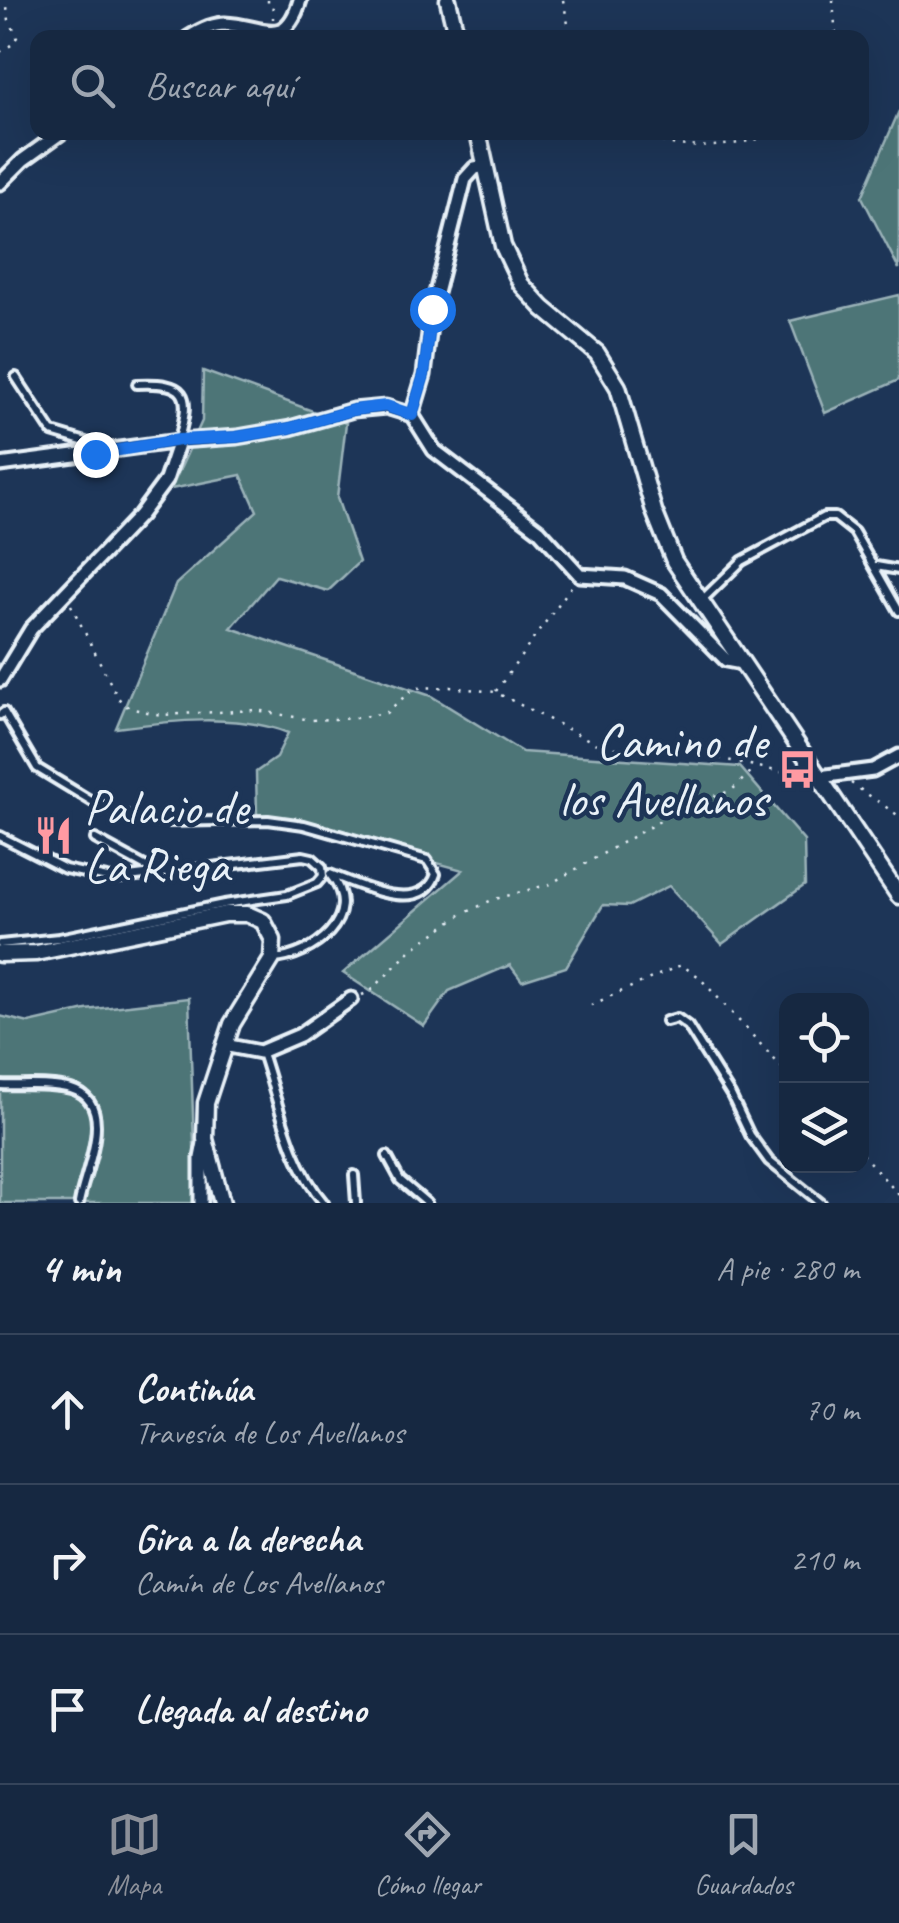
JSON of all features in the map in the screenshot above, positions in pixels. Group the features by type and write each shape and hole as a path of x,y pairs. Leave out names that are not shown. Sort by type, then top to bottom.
{"street":[{"path":"280,30 296,17 300,0"},
{"path":"448,0 455,30"},
{"path":"202,30 223,24 255,30"},
{"path":"0,184 23,160 51,140"},
{"path":"480,140 502,246 521,284 542,308 598,353 618,387 663,536 674,560 899,896"},
{"path":"412,415 424,375 432,309 465,179 475,168 486,166"},
{"path":"0,464 179,440 236,437 386,406 412,415 434,450 539,530 580,575 625,578 661,594 726,660 742,662"},
{"path":"1,676 32,629 140,515 166,480 179,440"},
{"path":"820,777 873,770 899,756"},
{"path":"0,954 36,953 225,914 248,914 263,921 272,940 272,958 232,1024 206,1102 200,1203"},
{"path":"224,1045 262,1052 300,1035 351,999"},
{"path":"205,1139 222,1203"}],"lane":[{"path":"16,377 52,432 89,443 95,454"},
{"path":"137,384 169,383 181,390 186,401 179,440"},
{"path":"701,602 742,560 824,518 842,520 854,532 899,611"},
{"path":"874,566 899,570"},
{"path":"2,714 37,768 80,795 124,815 166,822 268,820 304,825 427,860 436,874 434,884 424,891 402,896 385,895 326,872"},
{"path":"0,836 65,869 112,879 312,858 342,898 340,917 326,936 304,953 272,958"},
{"path":"95,839 160,874"},
{"path":"0,944 59,938 287,895 317,883 326,872"},
{"path":"666,1021 677,1018 688,1026 769,1161 821,1203"},
{"path":"262,1052 287,1134 314,1192 324,1203"},
{"path":"0,1085 73,1090 88,1098 96,1130 79,1203"},
{"path":"386,1156 400,1180 427,1203"},
{"path":"354,1175 356,1203"}],"path":[{"path":"0,52 17,37 6,0"},
{"path":"268,0 268,8 273,8 270,20"},
{"path":"563,0 569,30"},
{"path":"833,0 835,30"},
{"path":"654,140 700,146 761,140"},
{"path":"496,692 580,575"},
{"path":"64,594 118,698 129,708 161,715 256,710 311,720 356,718 386,713 414,688 450,687 496,692 603,747 706,754 802,777 820,777"},
{"path":"351,999 371,990 410,951 457,917 492,900 550,884 694,802 730,790 757,766"},
{"path":"841,776 899,816"},
{"path":"591,1005 672,967 689,968 779,1064"},
{"path":"869,1162 899,1195"}],"green space":[{"path":"899,111 899,269 862,197"},
{"path":"899,295 899,380 825,413 790,321"},
{"path":"203,371 346,423 337,498 359,562 328,591 276,576 231,628 431,696 522,752 740,767 804,841 805,885 722,944 669,886 629,906 603,905 566,967 522,981 510,965 449,991 424,1026 343,973 463,870 257,814 256,772 276,758 288,733 225,721 116,728 176,584 257,511 241,475 171,489 202,421"},
{"path":"189,998 196,1203 0,1203 0,1016 29,1023 86,1010"}],"place":[{"name":"Camino de los Avellanos","path":"797,769"},
{"name":"Palacio de La Riega","path":"54,835"}],"route":[{"path":"95,454 290,428 353,410 386,406 412,415 424,375 432,309"}]}
